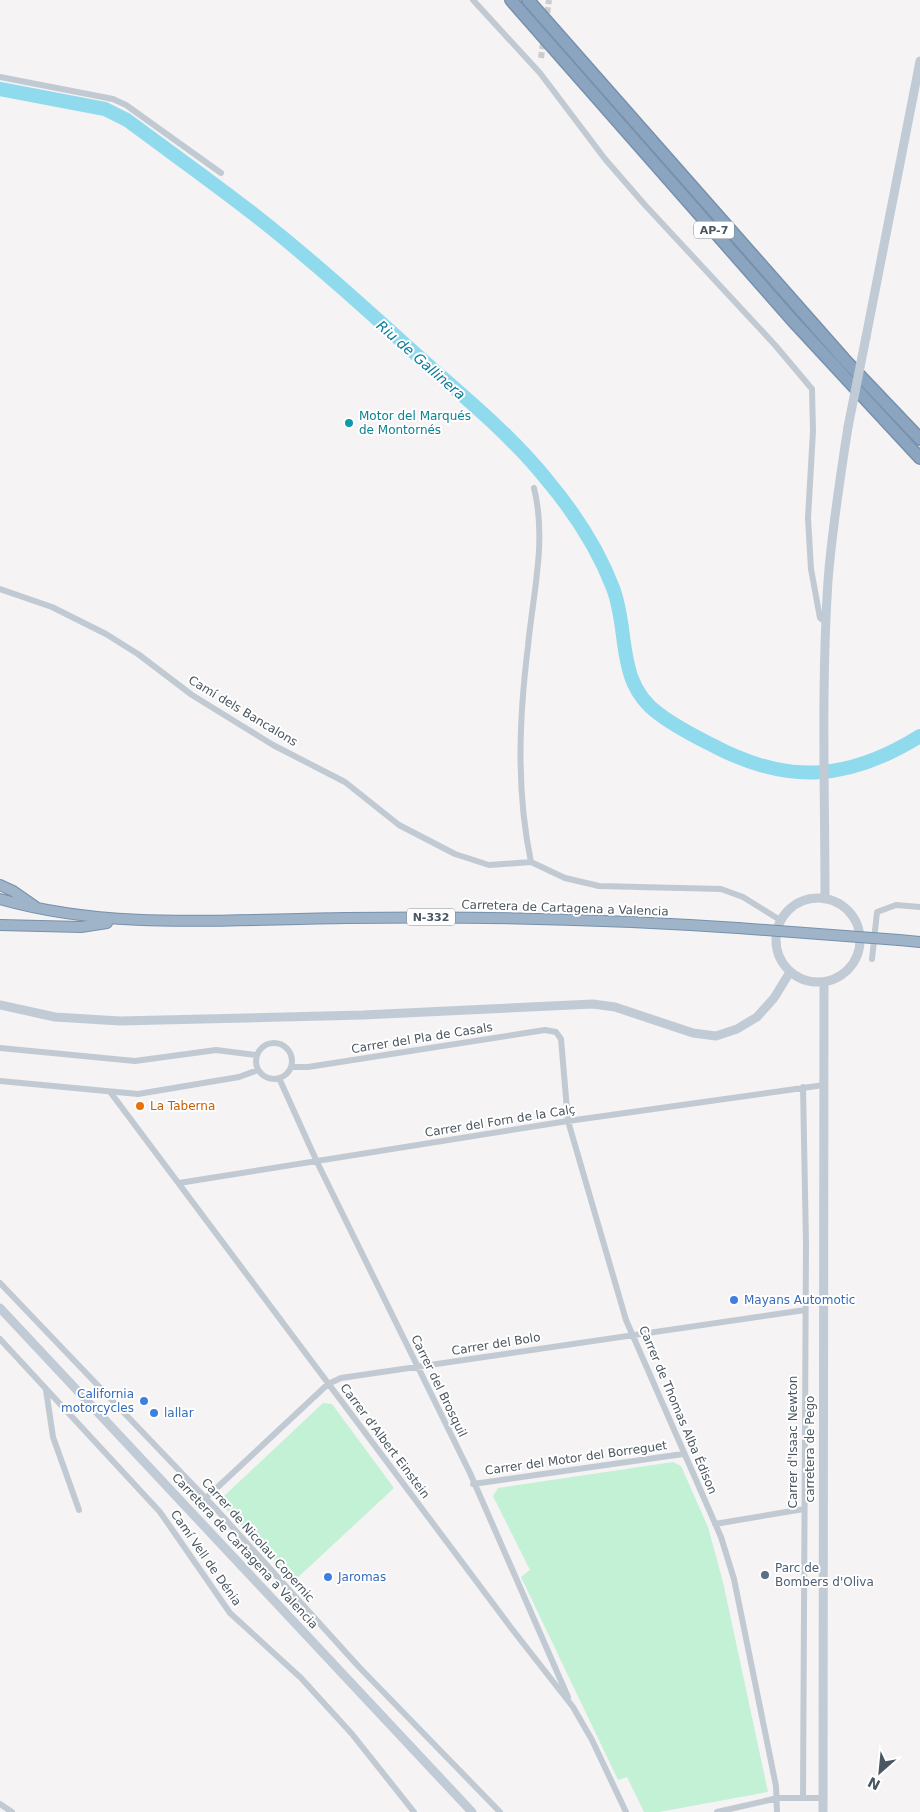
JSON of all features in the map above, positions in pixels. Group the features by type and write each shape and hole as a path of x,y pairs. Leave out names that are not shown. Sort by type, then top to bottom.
{"highway":[{"name":"AP-7","path":"511,0 793,321 920,458"},
{"name":"AP-7","path":"528,0 844,359 920,439"},
{"path":"0,885 14,891 39,909"},
{"name":"Carretera de Cartagena a Valencia","path":"0,899 39,909 123,920 418,917 582,919 738,928 920,942"},
{"path":"0,925 81,927 123,920"}],"main road":[{"path":"825,899 824,731 826,622 832,533 848,427 920,61"},
{"path":"811,898 825,899 836,902 854,918 860,941 856,958 846,973 824,982 806,981 790,972 778,953 776,931 780,920 787,911 798,903 811,898"},
{"path":"0,1005 55,1017 120,1021 363,1015 593,1004 622,1009 693,1032 716,1036 738,1029 757,1017 774,998 790,972"},
{"name":"carretera de Pego","path":"823,1812 824,982"},
{"name":"Carretera de Cartagena a Valencia","path":"0,1308 472,1812"}],"street":[{"path":"473,0 540,73 605,159 775,345 812,389 814,414 808,518 811,569 820,618 826,622"},
{"path":"0,77 113,99 126,104 221,173"},
{"path":"534,488 540,513 540,550 520,713 521,799 531,862 565,878 599,886 721,888 744,897 780,920"},
{"name":"Camí dels Bancalons","path":"0,589 52,607 106,634 138,654 192,695 273,746 327,771 354,788 400,825 433,843 455,854 489,864 531,862"},
{"path":"872,958 877,912 896,905 920,907"},
{"name":"Carrer del Pla de Casals","path":"291,1066 308,1067 546,1030 556,1032"},
{"name":"Carrer de Thomas Alba Édison","path":"556,1032 561,1039 568,1121 626,1320 634,1334 683,1454 715,1524 734,1579 778,1798 778,1812"},
{"path":"268,1044 281,1044 290,1054 291,1066 286,1074 279,1078 266,1077 258,1070 256,1056 261,1048 268,1044"},
{"path":"0,1048 134,1060 216,1050 256,1056"},
{"path":"0,1081 138,1094 239,1077 258,1070"},
{"name":"Carrer del Brosquil","path":"279,1078 317,1162 470,1473 473,1484 573,1707"},
{"name":"Carrer del Forn de la Calç","path":"180,1183 568,1121 824,1085"},
{"name":"Carrer d'Isaac Newton","path":"803,1087 805,1310 804,1797"},
{"name":"Carrer d'Albert Einstein","path":"111,1092 328,1384 573,1707 592,1740 626,1812"},
{"name":"Carrer de Nicolau Copernic","path":"0,1283 206,1498 359,1667 500,1812"},
{"name":"Carrer del Bolo","path":"206,1498 328,1384 341,1378 805,1310"},
{"name":"Camí Vell de Dénia","path":"0,1339 46,1390 83,1426 160,1512 230,1612 301,1678 352,1734 414,1812"},
{"path":"46,1390 53,1437 80,1510"},
{"name":"Carrer del Motor del Borreguet","path":"473,1484 683,1454"},
{"path":"715,1524 804,1509"},
{"path":"717,1812 778,1798 823,1798"},
{"path":"0,1804 12,1812"}],"green space":[{"path":"323,1403 332,1404 394,1488 294,1581 223,1506 222,1498"},
{"path":"673,1462 681,1466 708,1527 723,1582 768,1792 659,1812 644,1812 627,1777 618,1780 521,1577 530,1570 493,1496 498,1488"}],"waterway":[{"name":"Riu de Gallinera","path":"0,89 105,109 127,120 240,204 298,250 502,431 533,463 557,492 593,545 607,573 618,605 630,672 636,687 645,701 659,714 698,738 740,758 766,767 792,772 842,769 868,762 920,736"}],"tunnel":[{"path":"546,22 549,0"},
{"path":"541,58 544,36"}],"place":[{"name":"Motor del Marqués de Montornés","path":"349,423"},
{"name":"La Taberna","path":"140,1106"},
{"name":"Mayans Automotic","path":"734,1300"},
{"name":"California motorcycles","path":"144,1401"},
{"name":"lallar","path":"154,1413"},
{"name":"Parc de Bombers d'Oliva","path":"765,1575"},
{"name":"Jaromas","path":"328,1577"}]}
